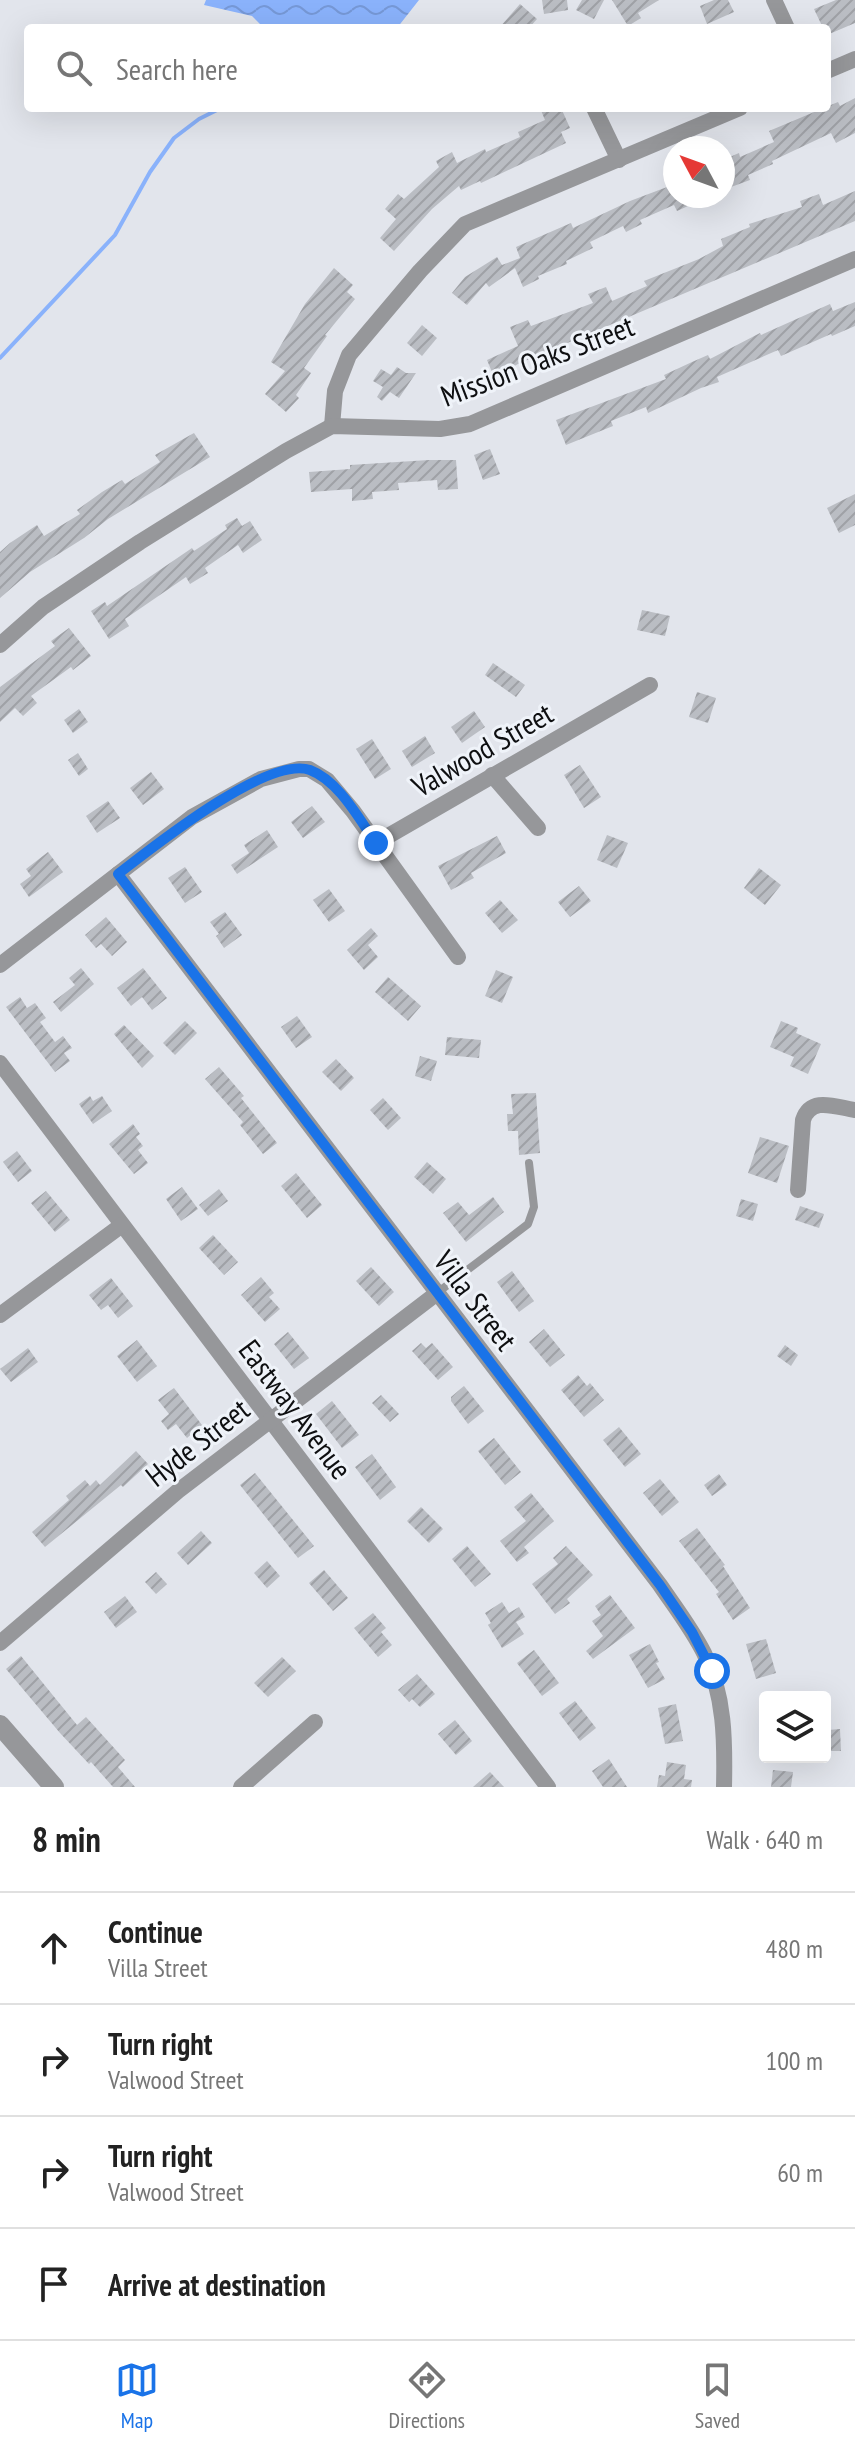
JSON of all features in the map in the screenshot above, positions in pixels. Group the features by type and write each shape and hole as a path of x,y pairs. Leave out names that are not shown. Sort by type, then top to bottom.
{"street":[{"path":"774,0 785,24"},
{"path":"831,69 855,59"},
{"path":"596,112 619,160"},
{"path":"0,645 43,607 140,542 332,426 335,391 349,355 420,271 465,224 731,112"},
{"name":"Mission Oaks Street","path":"332,426 440,429 470,424 855,259"},
{"name":"Valwood Street","path":"376,843 650,685"},
{"path":"0,965 192,817 261,779 288,770 309,769 327,780 458,957"},
{"path":"492,775 538,828"},
{"name":"Villa Street","path":"118,874 660,1585 704,1653 712,1671 726,1738 724,1787"},
{"name":"Eastway Avenue","path":"0,1063 548,1787"},
{"path":"798,1190 806,1111 821,1104 855,1110"},
{"path":"0,1315 122,1225"},
{"name":"Hyde Street","path":"0,1643 141,1521 436,1294"},
{"path":"241,1787 315,1722"},
{"path":"0,1725 54,1787"}],"lane":[{"path":"436,1294 528,1224 534,1207 529,1163"}],"water":[{"path":"206,0 419,0 400,24 260,24 252,16 204,5"}],"building":[{"path":"542,0 567,0 568,10 544,14"},
{"path":"582,0 604,0 594,19 576,10"},
{"path":"612,0 659,0 638,13 641,18 627,24"},
{"path":"714,0 728,0 734,12 707,24 700,6"},
{"path":"836,0 855,0 855,23 831,33 831,24 821,24 814,9"},
{"path":"520,4 537,19 533,24 502,24"},
{"path":"855,98 855,133 836,143 831,133 772,161 773,164 748,175 750,180 735,186 735,155 739,153 740,157 774,142 769,131 814,112 831,112 831,105 838,102 840,106"},
{"path":"542,112 563,112 570,128 561,132 566,143 481,183 461,190 459,186 432,209 394,251 380,238 396,219 385,209 398,194 404,199 439,167 436,161 452,152 457,163 520,137 518,132 545,120"},
{"path":"663,189 663,208 667,208 640,220 642,224 626,232 623,226 590,242 593,248 523,287 515,268 489,287 486,283 467,305 452,293 465,277 497,257 502,265 520,258 516,247 571,223 573,228"},
{"path":"855,191 855,221 518,364 494,377 487,360 518,346 510,327 528,320 531,326 593,303 588,294 606,287 612,301 647,286 644,281 723,246 721,239 750,227 749,224 802,207 800,201 819,194 823,205"},
{"path":"334,268 353,285 347,292 355,299 325,335 304,368 311,373 296,395 299,398 286,412 265,394 285,371 271,362 305,304"},
{"path":"855,302 855,326 781,356 778,350 717,377 719,382 648,413 646,407 611,421 613,426 566,445 556,420 666,379 664,375 692,362 708,355 710,359 760,333 830,304 833,311"},
{"path":"422,325 437,338 422,356 407,343"},
{"path":"397,367 406,373 416,373 399,398 390,392 382,401 377,397 383,387 373,381 381,369 391,375"},
{"path":"194,433 210,457 108,519 30,572 0,598 0,552 10,543 37,525 44,536 80,514 77,510 102,492 122,480 125,484 160,462 155,455"},
{"path":"490,449 500,474 483,480 474,455"},
{"path":"456,460 458,489 438,490 437,480 398,483 399,490 372,492 373,499 352,501 352,489 311,492 309,472 350,469 350,465"},
{"path":"855,494 855,525 839,533 827,508"},
{"path":"237,518 242,526 250,521 262,540 243,553 238,545 205,568 208,573 190,584 186,577 125,619 129,626 109,639 91,611 105,602 107,606 192,548 194,551 227,529 225,525"},
{"path":"642,610 670,616 665,636 637,630"},
{"path":"69,628 91,656 31,696 37,703 23,716 15,708 0,722 0,687 55,646 51,641"},
{"path":"493,663 525,685 516,697 485,675"},
{"path":"697,692 716,698 708,723 689,717"},
{"path":"79,709 88,722 73,733 64,720"},
{"path":"474,711 485,727 462,743 451,727"},
{"path":"425,736 435,753 412,767 402,751"},
{"path":"372,739 391,769 375,779 356,749"},
{"path":"78,753 88,769 79,776 68,760"},
{"path":"580,765 601,797 584,808 564,775"},
{"path":"151,772 164,789 143,805 130,788"},
{"path":"108,801 120,818 97,833 86,816"},
{"path":"312,806 325,822 303,838 291,822"},
{"path":"267,830 278,847 237,874 231,865 249,853 244,845"},
{"path":"607,835 628,843 617,868 597,860"},
{"path":"497,836 506,853 471,873 474,878 451,890 438,866"},
{"path":"48,852 63,872 29,897 20,884 31,876 26,869"},
{"path":"185,867 202,892 185,903 168,878"},
{"path":"759,868 781,885 765,905 744,888"},
{"path":"579,886 591,901 570,917 558,902"},
{"path":"329,889 345,911 329,922 313,900"},
{"path":"500,900 518,920 502,933 485,913"},
{"path":"225,912 242,935 224,948 210,922"},
{"path":"106,917 127,942 112,956 101,944 96,948 85,935"},
{"path":"371,928 378,936 368,945 378,957 364,970 347,950"},
{"path":"81,968 94,984 61,1012 53,1002 75,985 69,978"},
{"path":"143,968 167,998 152,1010 142,997 131,1006 117,988"},
{"path":"496,970 513,977 502,1003 485,996"},
{"path":"388,977 421,1006 408,1021 375,992"},
{"path":"20,997 27,1008 35,1003 46,1018 40,1022 55,1042 63,1036 72,1048 64,1053 70,1061 55,1072 6,1007"},
{"path":"297,1016 312,1037 296,1048 281,1027"},
{"path":"185,1021 197,1033 175,1055 163,1043"},
{"path":"781,1021 798,1028 796,1033 821,1044 808,1074 790,1066 794,1057 770,1047"},
{"path":"124,1025 154,1056 142,1068 114,1034"},
{"path":"447,1037 481,1040 479,1058 445,1055"},
{"path":"420,1056 437,1061 431,1081 415,1076"},
{"path":"336,1059 354,1078 341,1091 322,1072"},
{"path":"219,1067 277,1143 263,1154 240,1125 243,1122 205,1079"},
{"path":"536,1093 540,1153 519,1155 518,1131 508,1131 507,1114 513,1114 511,1094"},
{"path":"90,1096 93,1101 102,1096 112,1111 93,1124 79,1104"},
{"path":"383,1098 401,1118 388,1130 370,1110"},
{"path":"133,1124 140,1134 136,1137 143,1146 138,1150 148,1163 134,1174 109,1144"},
{"path":"760,1137 789,1146 777,1183 748,1173"},
{"path":"17,1151 32,1171 18,1182 3,1162"},
{"path":"427,1162 446,1179 433,1194 414,1177"},
{"path":"296,1173 322,1205 307,1218 281,1186"},
{"path":"182,1187 198,1209 181,1221 166,1199"},
{"path":"219,1189 228,1201 208,1216 199,1205"},
{"path":"46,1191 70,1220 55,1232 31,1203"},
{"path":"493,1197 504,1212 466,1242 443,1213 458,1202 469,1215"},
{"path":"741,1199 758,1204 753,1221 736,1216"},
{"path":"800,1206 824,1214 819,1228 795,1220"},
{"path":"213,1235 238,1262 224,1275 199,1248"},
{"path":"371,1267 394,1292 379,1306 356,1281"},
{"path":"512,1271 534,1301 519,1312 497,1282"},
{"path":"261,1277 274,1293 269,1297 280,1309 265,1322 241,1295"},
{"path":"111,1278 133,1306 118,1318 108,1305 101,1310 89,1295"},
{"path":"544,1329 565,1355 550,1367 529,1342"},
{"path":"288,1332 309,1358 294,1369 274,1344"},
{"path":"137,1340 157,1366 137,1382 117,1356"},
{"path":"421,1343 426,1348 432,1343 453,1367 438,1380 412,1351"},
{"path":"785,1345 798,1355 791,1366 777,1356"},
{"path":"28,1348 38,1362 11,1382 0,1369"},
{"path":"578,1375 587,1386 590,1383 604,1400 584,1417 561,1390"},
{"path":"464,1386 484,1411 468,1424 451,1401 451,1397"},
{"path":"174,1388 202,1425 187,1438 176,1424 168,1430 161,1421 169,1414 158,1400"},
{"path":"381,1395 399,1414 390,1422 372,1403"},
{"path":"332,1401 359,1435 342,1448 316,1414"},
{"path":"619,1427 641,1454 625,1467 603,1440"},
{"path":"494,1438 521,1472 505,1485 478,1451"},
{"path":"136,1451 148,1464 45,1547 32,1532 69,1500 66,1496 85,1480 90,1486 96,1480 100,1485"},
{"path":"372,1454 396,1487 380,1500 355,1467"},
{"path":"255,1473 314,1546 298,1558 240,1485"},
{"path":"719,1474 727,1485 712,1496 704,1485"},
{"path":"660,1479 679,1502 662,1516 643,1493"},
{"path":"531,1493 554,1521 524,1547 529,1553 517,1562 500,1541 526,1521 514,1507"},
{"path":"421,1507 443,1529 429,1543 407,1521"},
{"path":"697,1528 725,1565 750,1608 733,1620 716,1594 719,1592 679,1541"},
{"path":"201,1531 212,1543 188,1565 177,1553"},
{"path":"467,1546 491,1574 475,1587 452,1559"},
{"path":"566,1546 593,1575 567,1599 570,1603 555,1614 532,1584 558,1564 553,1558"},
{"path":"267,1561 280,1576 267,1588 254,1573"},
{"path":"324,1570 348,1598 333,1611 309,1583"},
{"path":"156,1572 167,1584 156,1594 145,1582"},
{"path":"610,1595 635,1628 593,1659 586,1651 603,1636 592,1621 601,1615 595,1606"},
{"path":"125,1596 137,1612 116,1628 104,1612"},
{"path":"502,1602 509,1613 519,1607 525,1617 516,1622 524,1634 502,1648 488,1625 491,1623 485,1613"},
{"path":"373,1613 386,1628 381,1632 392,1645 378,1657 354,1628"},
{"path":"766,1639 776,1673 756,1679 746,1644"},
{"path":"650,1644 665,1679 648,1688 629,1655"},
{"path":"534,1650 559,1683 542,1696 517,1663"},
{"path":"21,1656 77,1725 86,1717 125,1760 118,1767 135,1787 113,1787 60,1733 6,1669"},
{"path":"282,1657 296,1671 268,1697 254,1683"},
{"path":"417,1674 435,1694 420,1707 412,1699 409,1702 398,1690"},
{"path":"575,1701 596,1728 580,1741 559,1713"},
{"path":"676,1704 683,1741 665,1744 658,1708"},
{"path":"455,1720 472,1741 456,1755 438,1734"},
{"path":"840,1729 841,1751 831,1751 831,1730"},
{"path":"609,1759 627,1787 603,1787 592,1771"},
{"path":"667,1762 686,1765 684,1779 692,1780 691,1787 657,1787 659,1775 665,1776"},
{"path":"773,1770 793,1772 791,1787 771,1787"},
{"path":"490,1772 504,1787 473,1787"}],"waterway":[{"path":"0,358 115,235 150,172 174,138 213,112"}],"route":[{"path":"376,843 327,780 309,769 288,770 261,779 192,817 118,874 660,1585 692,1632 712,1671"}]}
